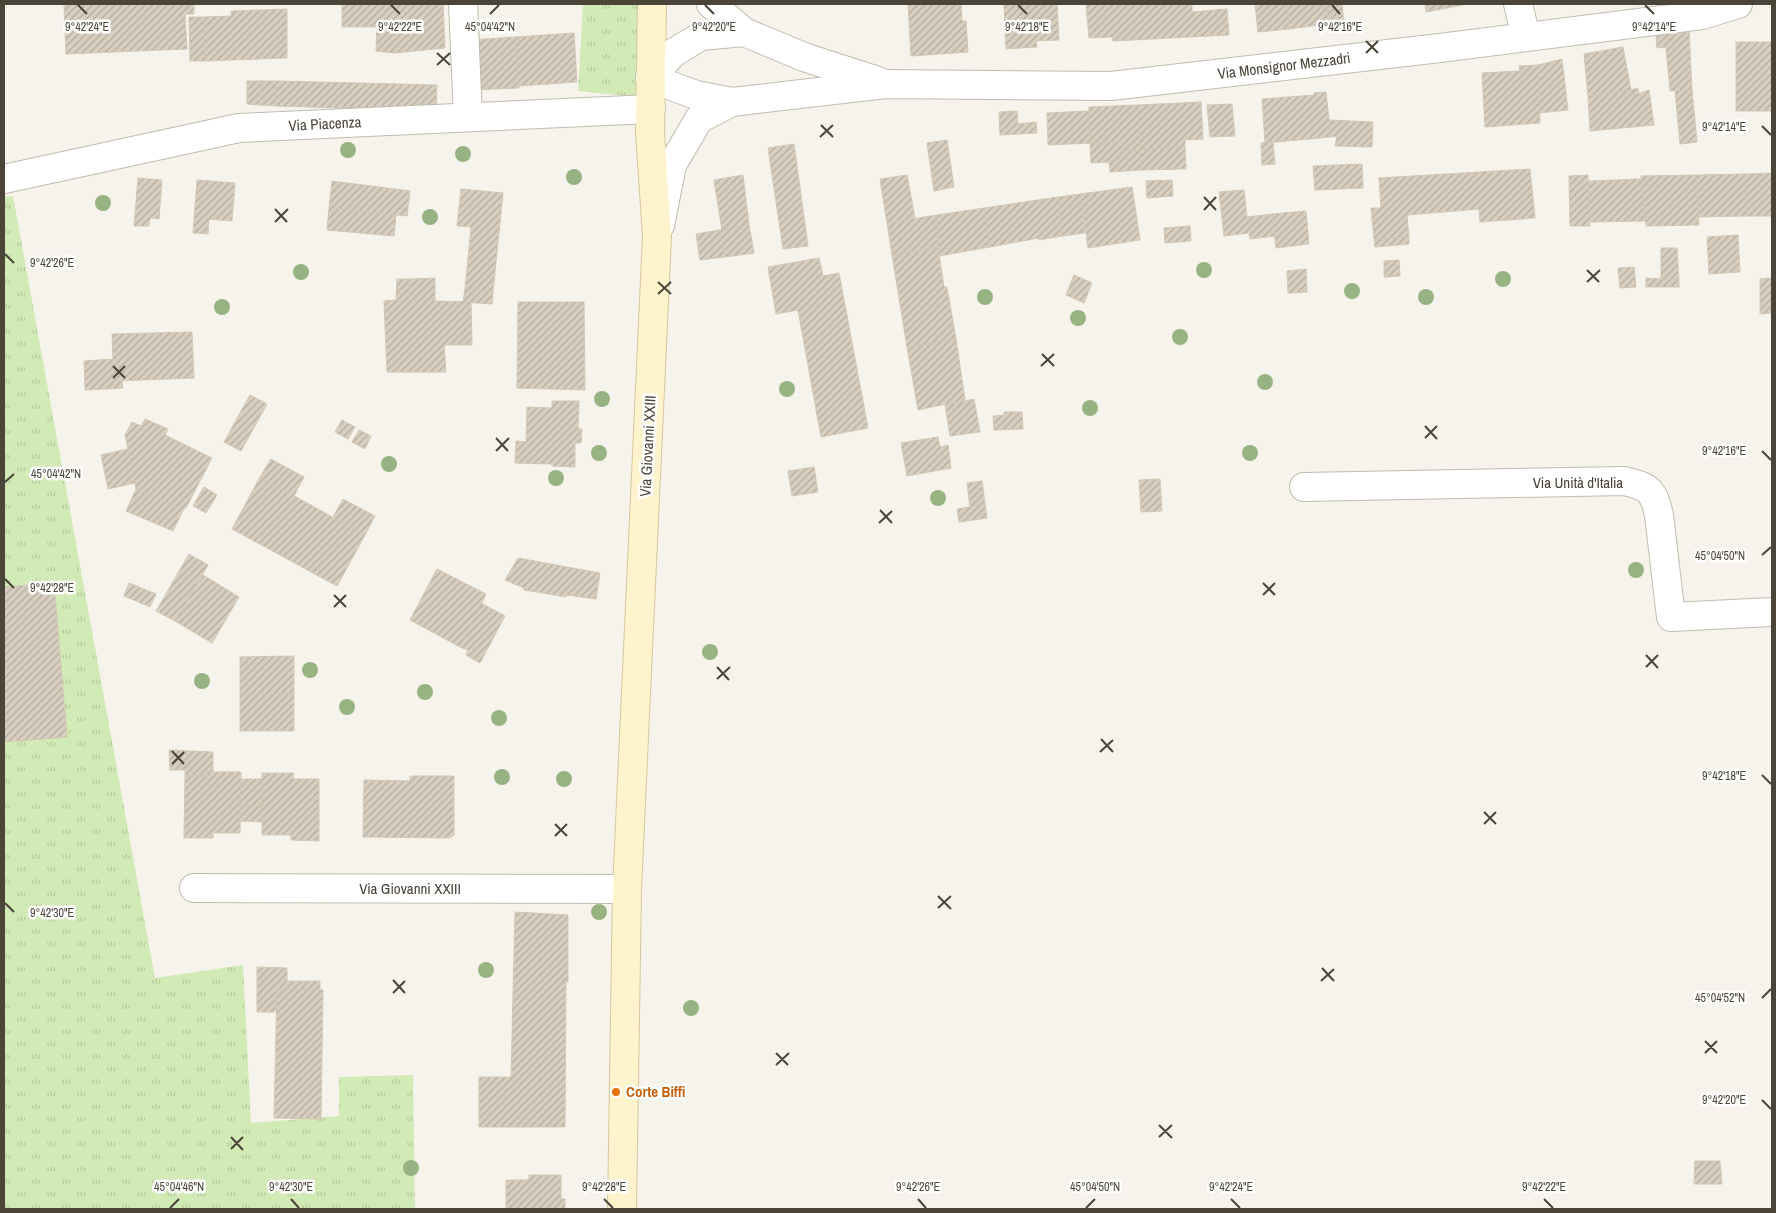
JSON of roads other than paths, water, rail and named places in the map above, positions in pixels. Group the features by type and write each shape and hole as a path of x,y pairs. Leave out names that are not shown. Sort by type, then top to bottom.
{"street":[{"path":"463,4 468,117"},
{"name":"Via Giovanni XXIII","path":"622,1209 627,889 657,236 650,132 652,4"},
{"path":"711,4 744,32 804,57 886,84"},
{"path":"1518,4 1526,37"},
{"name":"Via Monsignor Mezzadri","path":"886,84 1111,86 1702,15 1738,4"},
{"path":"744,32 701,36 673,52 650,78 696,95 732,102 886,84"},
{"path":"657,236 672,165 699,119 732,102"},
{"name":"Via Piacenza","path":"4,178 239,128 651,109"},
{"name":"Via Unità d'Italia","path":"1304,487 1624,481 1645,486 1655,499 1671,617 1772,612"},
{"name":"Via Giovanni XXIII","path":"194,888 627,889"}],"place":[{"name":"Corte Biffi","path":"616,1092"}]}
